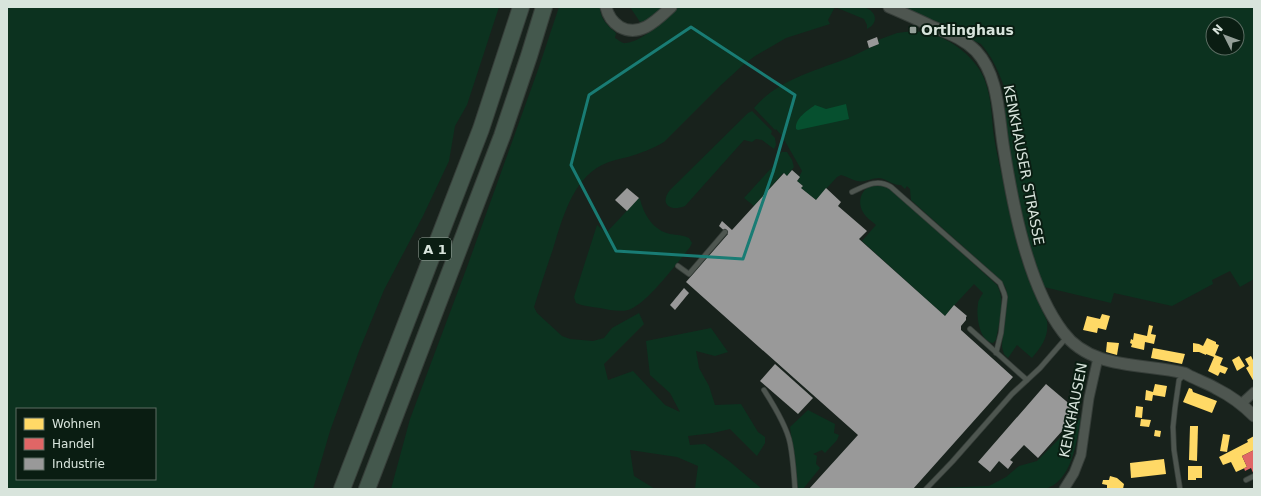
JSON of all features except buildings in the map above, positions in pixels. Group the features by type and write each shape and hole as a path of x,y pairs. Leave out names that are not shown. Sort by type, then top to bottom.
{"highway":[{"name":"A 1","path":"342,489 481,129 521,7"},
{"name":"A 1","path":"367,489 502,136 544,7"}],"street":[{"path":"606,7 609,17 615,24 624,29 634,31 646,28 671,7"},
{"name":"KENKHAUSER STRASSE","path":"889,7 964,40 981,58 988,70 994,87 1009,179 1027,254 1046,304 1067,337 1082,350 1098,358 1186,373 1191,377 1219,389 1241,404 1254,416"},
{"name":"KENKHAUSEN","path":"1064,489 1074,473 1081,455 1089,398 1098,358"},
{"path":"1241,404 1254,392"}],"lane":[{"path":"852,192 876,183 884,183 891,187 1000,283 1005,297 1001,333 996,353"},
{"path":"678,266 689,274 726,232"},
{"path":"970,329 1027,380"},
{"path":"926,489 1012,394 1040,368 1067,337"},
{"path":"1180,489 1174,450 1173,427 1179,380 1186,373"},
{"path":"764,390 790,442 795,489"},
{"path":"1246,480 1254,476"}],"highlighted area":[{"path":"691,27 795,95 773,172 743,259 616,251 571,165 589,95"}],"shaded area":[{"path":"7,7 499,7 467,105 455,126 449,161 423,216 384,290 359,351 330,431 313,489 7,489"},
{"path":"559,7 600,7 603,19 616,33 615,38 625,43 632,42 647,34 678,7 835,7 828,20 830,24 786,38 755,56 743,65 664,142 642,152 602,165 583,180 570,202 560,226 534,307 537,313 562,336 570,339 593,341 604,338 612,328 639,313 644,324 604,364 608,380 633,371 665,405 680,412 670,393 650,375 646,341 711,328 728,352 715,356 696,351 699,368 709,386 715,405 741,404 758,432 765,437 765,443 757,456 730,429 688,436 690,445 705,444 729,461 762,489 696,489 698,466 677,457 630,450 634,476 655,489 391,489 410,419 467,267"},
{"path":"630,7 663,7 649,20 640,22"},
{"path":"835,7 867,8 874,14 874,22 872,26 867,29 864,19"},
{"path":"901,7 1254,7 1254,279 1240,287 1230,271 1212,280 1213,284 1172,306 1114,293 1111,303 1044,287 1036,266 1024,222 1009,153 1003,108 1012,107 987,51 981,44"},
{"path":"913,31 935,35 957,46 979,69 986,85 989,94 994,137 1015,236 1026,274 1047,321 1047,331 1044,341 1032,358 1017,345 1008,358 1004,354 1002,347 1007,295 1006,289 994,274 911,200 910,189 907,186 905,189 901,185 879,178 860,181 841,175 837,177 816,200 801,188 803,186 797,181 800,178 799,177 802,171 782,136 754,108 763,98 774,90 797,77 848,58 879,44 878,40 897,33"},
{"path":"846,104 849,119 798,130 796,129 799,118 815,105 826,109"},
{"path":"752,111 772,131 771,134 775,138 776,145 774,149 762,140 756,139 752,142 744,140 685,206 675,208 668,206 666,199 670,190 748,113"},
{"path":"782,152 787,152 794,167 787,176 783,173 754,206 744,198 775,164 777,155"},
{"path":"881,184 894,192 997,285 1000,291 1001,312 996,340 993,343 984,338 978,321 978,303 983,293 974,284 945,316 862,241 876,225 864,214 861,208 860,201 862,193 872,186"},
{"path":"639,198 644,211 654,225 664,232 689,238 692,243 690,247 661,283 635,307 625,311 618,311 576,303 574,297 597,225 606,233"},
{"path":"808,410 835,424 834,433 839,435 837,440 825,453 822,450 813,454 817,456 816,464 820,468 803,489 798,489 790,427"},
{"path":"1081,417 1072,459 1067,470 1053,485 1044,489 935,489 989,486 1006,477 1019,466 1037,461"}],"place":[{"name":"Ortlinghaus","path":"913,30"}]}
